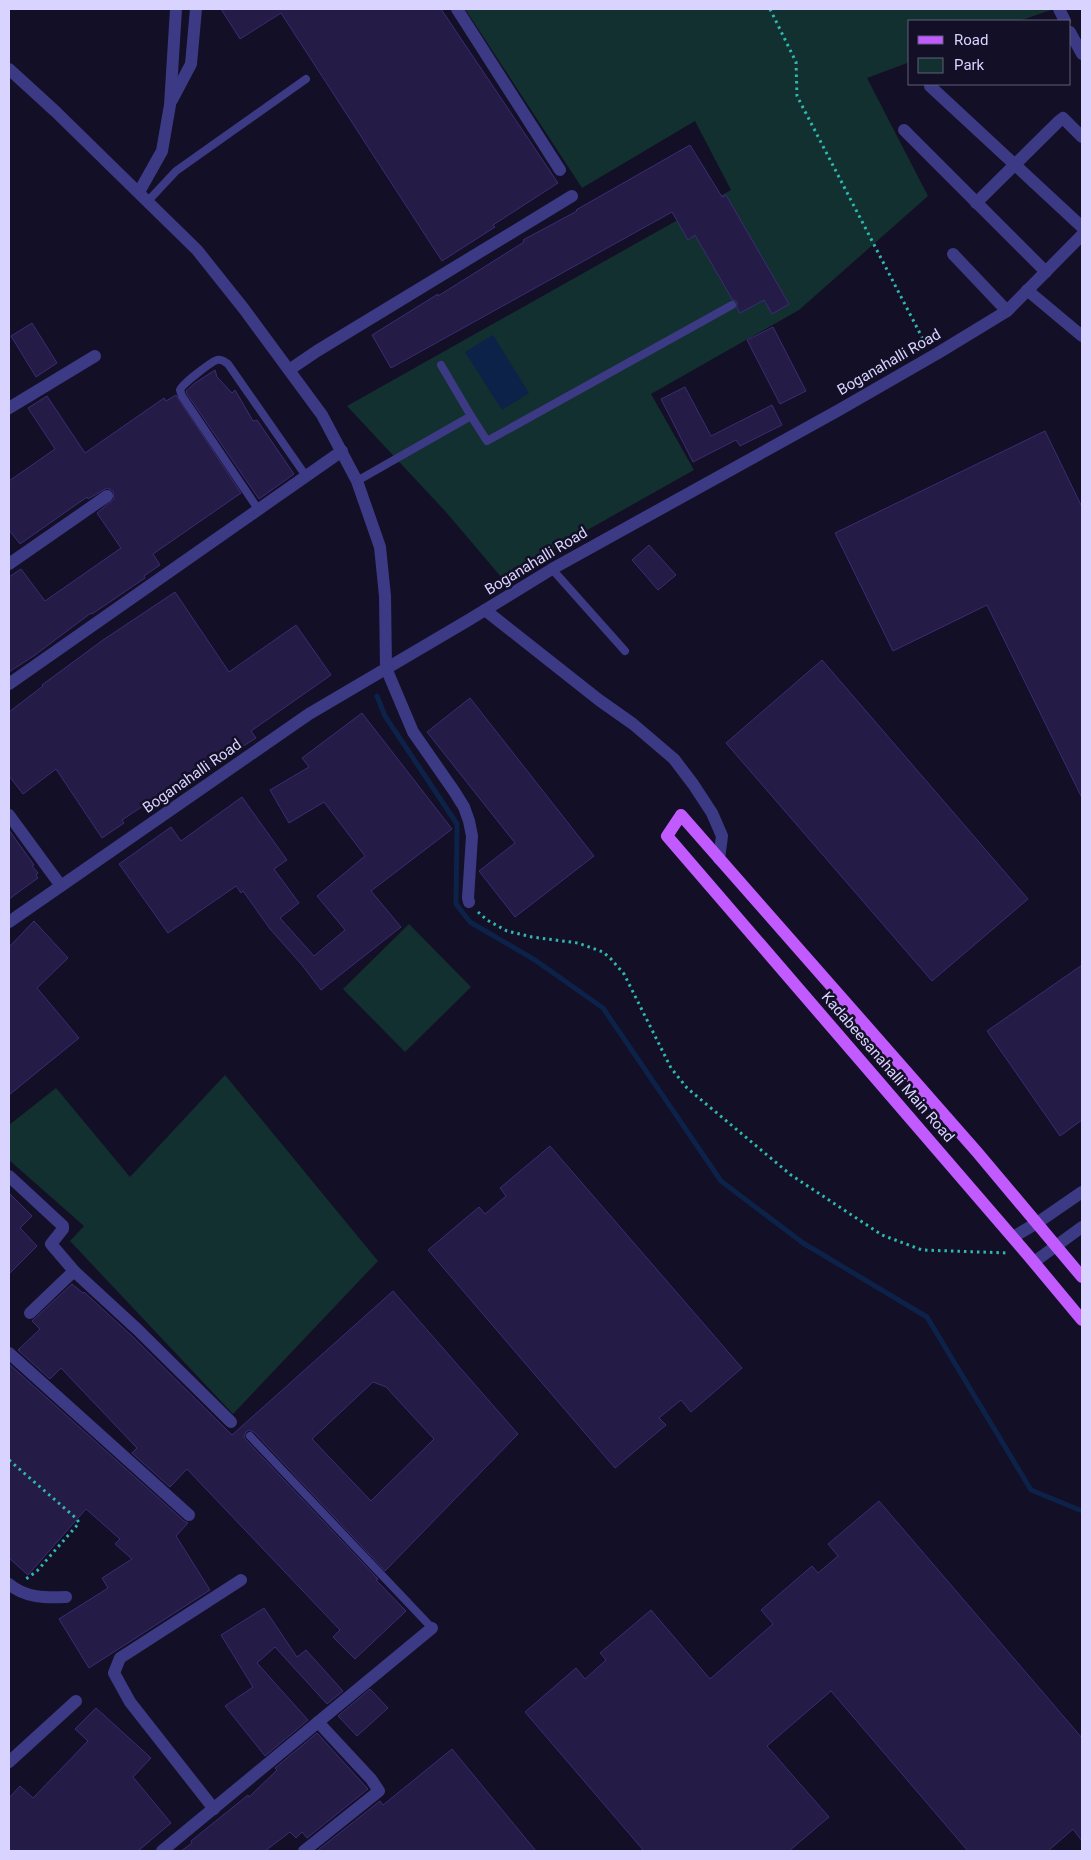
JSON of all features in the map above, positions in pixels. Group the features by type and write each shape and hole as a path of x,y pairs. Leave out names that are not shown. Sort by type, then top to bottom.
{"main road":[{"name":"Kadabeesanahalli Main Road","path":"1082,1277 680,815 667,836 1031,1258 1082,1320"}],"street":[{"path":"139,192 162,151 170,105 176,9"},
{"path":"170,105 191,64 196,9"},
{"path":"457,9 560,170"},
{"path":"1071,34 1082,54"},
{"path":"9,69 139,192 197,250 244,309 322,416 336,455 357,481 380,547 385,596 386,668 413,732 454,791 466,814 472,836 469,902"},
{"path":"930,86 1014,164 1082,234"},
{"path":"976,203 1063,118 1082,136"},
{"path":"904,130 1046,272"},
{"path":"289,370 317,351 572,196"},
{"name":"Boganahalli Road","path":"9,922 309,714 552,568 839,410 1007,311 1082,234"},
{"path":"953,254 1007,311"},
{"path":"1028,290 1082,336"},
{"path":"9,408 95,356"},
{"path":"9,684 336,455"},
{"path":"9,564 107,496"},
{"path":"485,610 599,700 633,724 674,759 712,813 722,836 719,859"},
{"path":"9,815 61,886"},
{"path":"12,1184 63,1226 63,1230 52,1244 74,1271 138,1330 230,1422"},
{"path":"1013,1238 1082,1192"},
{"path":"1031,1258 1056,1246 1082,1227"},
{"path":"30,1312 74,1271"},
{"path":"9,1353 188,1515"},
{"path":"214,1809 130,1702 114,1673 120,1658 241,1580"},
{"path":"11,1589 40,1597 66,1597"},
{"path":"162,1851 432,1628"},
{"path":"9,1762 76,1701"},
{"path":"304,1851 382,1794 318,1722"}],"lane":[{"path":"148,201 176,171 306,79"},
{"path":"440,365 487,441 732,305"},
{"path":"258,509 182,396 181,385 189,379 217,360 228,364 306,476"},
{"path":"357,481 471,416"},
{"path":"552,568 625,651"},
{"path":"250,1436 432,1628"}],"path":[{"path":"770,9 796,62 797,96 932,356"},
{"path":"469,902 487,920 507,931 532,937 578,943 603,952 624,974 671,1068 687,1088 790,1175 882,1234 922,1250 1031,1258"},
{"path":"9,1460 77,1519 79,1523 37,1572 11,1589"}],"green space":[{"path":"465,9 1051,10 1022,20 908,20 908,63 867,78 928,196 799,310 651,394 694,470 502,578 445,511 347,406 731,190 695,121 582,188"},
{"path":"409,924 471,987 405,1052 343,989"},
{"path":"225,1075 378,1261 233,1414 70,1241 84,1226 9,1160 9,1125 56,1088 130,1177"}],"water":[{"path":"493,335 529,393 502,410 465,352"}],"building":[{"path":"221,9 441,9 558,183 442,261 281,13 240,39"},
{"path":"690,145 722,197 726,195 789,304 772,314 764,300 740,313 737,308 737,302 732,299 695,235 688,240 672,212 391,368 372,335 524,242 523,240"},
{"path":"32,323 57,363 36,377 11,336"},
{"path":"773,327 806,391 780,404 747,340"},
{"path":"215,370 217,377 232,393 235,390 253,421 257,420 294,474 259,499 187,394 186,391 195,383"},
{"path":"685,387 711,436 772,405 782,425 740,446 736,440 693,462 661,399"},
{"path":"176,395 241,493 153,554 160,565 144,576 145,578 91,613 9,672 9,577 21,569 45,601 121,548 97,513 114,499 113,491 107,488 88,499 87,497 20,544 9,530 9,481 55,449 28,408 47,396 85,453 164,398 166,401"},
{"path":"1045,431 1082,507 1082,798 987,605 893,651 835,533"},
{"path":"649,545 676,575 658,590 632,560"},
{"path":"175,592 229,672 296,625 331,675 251,731 256,738 160,799 158,796 122,820 124,823 102,838 56,769 23,794 9,776 9,712 103,640"},
{"path":"822,660 1028,899 932,981 726,743"},
{"path":"470,698 594,856 515,917 479,871 515,843 427,732"},
{"path":"362,713 452,829 371,891 401,927 321,990 270,929 243,891 241,893 236,886 168,933 119,864 171,827 181,841 242,797 287,860 274,869 299,903 280,918 314,956 345,930 317,896 365,856 324,802 289,823 270,790 309,767 302,758"},
{"path":"9,830 34,865 32,866 38,873 36,875 38,878 9,899"},
{"path":"34,921 68,958 37,988 79,1038 9,1095 9,947"},
{"path":"1082,965 1082,1120 1060,1136 987,1031"},
{"path":"550,1146 742,1368 691,1412 681,1400 659,1418 666,1425 615,1468 428,1250 479,1207 485,1214 506,1196 500,1188"},
{"path":"9,1193 32,1216 20,1228 37,1246 9,1274"},
{"path":"72,1284 84,1292 132,1336 232,1435 393,1291 518,1434 385,1571 254,1432 249,1430 246,1432 244,1437 246,1440 406,1611 355,1659 333,1637 340,1630 187,1469 170,1487 132,1453 137,1448 61,1368 50,1379 18,1350 40,1329 32,1321","holes":["373,1382 386,1387 434,1439 371,1501 312,1439"]},
{"path":"9,1364 188,1523 176,1536 210,1590 89,1668 59,1619 108,1588 102,1578 132,1559 115,1544 120,1539 86,1509 28,1575 9,1558"},
{"path":"879,1501 1082,1738 1082,1841 1073,1829 1048,1851 968,1851 831,1691 767,1746 829,1817 789,1851 644,1851 525,1712 576,1668 585,1679 606,1660 600,1653 651,1610 710,1679 773,1624 761,1610 812,1566 818,1573 838,1556 828,1544"},
{"path":"264,1608 297,1657 306,1650 343,1691 327,1704 275,1647 257,1663 308,1720 265,1756 225,1706 253,1687 221,1635"},
{"path":"370,1689 388,1708 357,1736 338,1716"},
{"path":"96,1708 151,1758 133,1777 171,1823 138,1851 9,1851 9,1798 20,1786 33,1798 88,1741 75,1729"},
{"path":"317,1733 368,1789 307,1838 302,1832 296,1838 290,1832 265,1851 181,1851 248,1795 249,1797 277,1770 275,1768"},
{"path":"452,1749 536,1851 318,1850 380,1801 383,1805"}],"waterway":[{"path":"377,696 385,716 457,824 456,904 470,922 535,960 603,1008 721,1181 803,1243 927,1317 1031,1490 1082,1511"}]}
